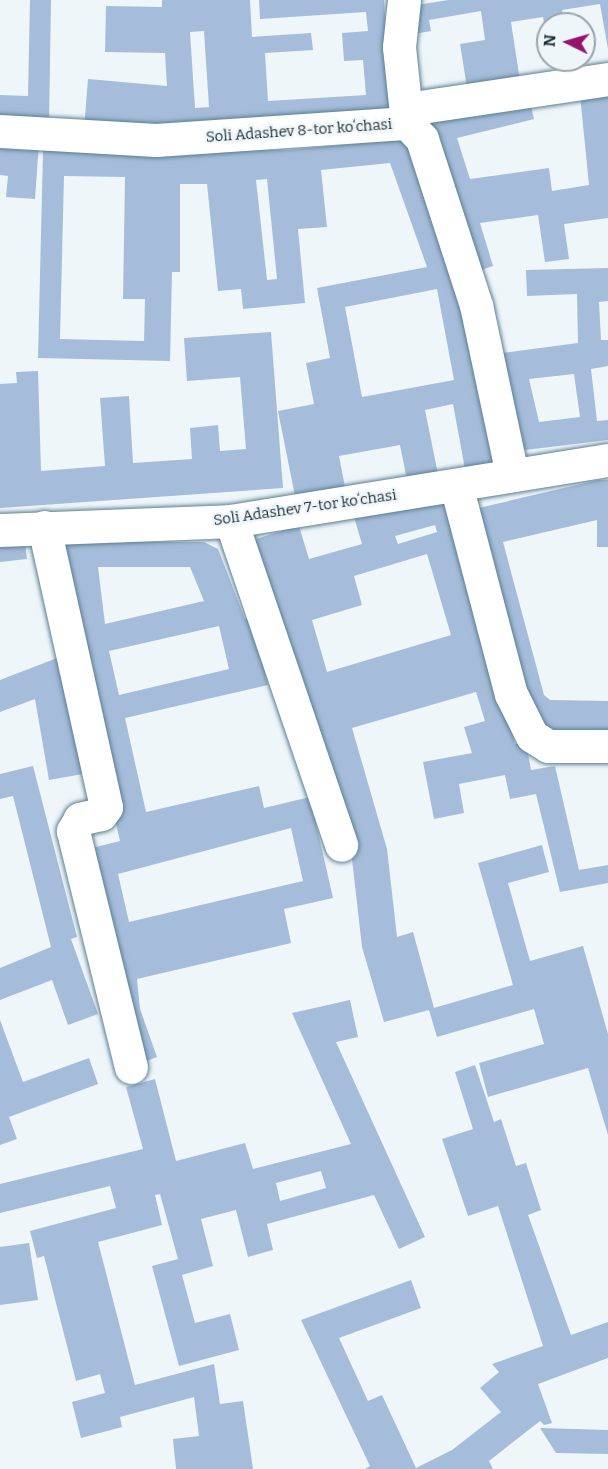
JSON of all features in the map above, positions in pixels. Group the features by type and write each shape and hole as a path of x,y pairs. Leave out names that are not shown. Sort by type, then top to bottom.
{"street":[{"path":"404,0 399,46 407,123"},
{"path":"407,123 421,108 608,79"},
{"name":"Soli Adashev 8-tor koʻchasi","path":"0,131 156,140 407,123 422,139 476,305 512,475"},
{"name":"Soli Adashev 7-tor koʻchasi","path":"0,530 231,521 608,460"},
{"path":"456,485 511,694 532,736 548,746 608,746"},
{"path":"231,521 341,845"},
{"path":"44,527 106,807 101,814 80,819 73,831 131,1067"}],"building":[{"path":"30,0 51,0 49,125 0,124 0,95 28,96"},
{"path":"162,0 250,0 252,37 311,33 313,50 265,53 268,101 366,95 363,60 344,61 342,33 368,31 366,12 260,19 259,0 384,0 392,122 84,129 88,79 167,86 165,53 105,52 106,6 162,7","holes":["204,31 209,107 195,108 190,32"]},
{"path":"449,0 608,0 608,49 600,4 562,10 562,12 536,12 536,18 511,22 521,87 468,94 460,44 485,40 481,11 429,20 431,31 414,34 410,6"},
{"path":"608,93 608,218 564,224 569,259 545,262 538,215 480,223 493,266 472,273 424,120 528,94 534,119 457,138 470,179 549,168 552,191 589,185 580,95"},
{"path":"412,138 456,261 494,464 465,469 453,404 425,410 438,474 407,480 400,445 339,456 346,492 296,501 278,411 314,404 306,363 330,358 317,288 427,267 390,163 321,170 327,227 298,229 305,303 243,309 241,289 218,291 207,184 180,184 180,272 172,272 170,361 38,358 43,151 290,150","holes":["64,176 125,177 123,299 145,299 144,341 60,339","267,179 277,279 267,280 256,180","437,289 454,380 362,397 345,307"]},
{"path":"0,140 39,143 35,199 6,197 8,176 0,175"},
{"path":"608,268 608,301 599,302 601,340 608,340 608,366 591,369 597,421 608,420 608,440 517,451 494,354 578,343 577,294 527,296 526,270","holes":["574,374 580,417 539,422 529,379"]},
{"path":"271,332 283,488 0,508 0,384 17,383 16,372 38,371 41,471 105,466 100,398 129,396 133,463 192,459 190,428 218,425 220,451 246,449 240,377 187,381 184,338"},
{"path":"598,480 608,480 608,547 597,547 597,520 503,542 544,695 550,700 608,701 608,738 550,737 526,718 470,510"},
{"path":"440,492 515,744 526,742 531,770 555,766 579,870 608,865 608,883 560,892 536,794 510,799 505,775 459,784 464,813 434,819 423,762 472,753 464,727 485,721 476,692 352,728 387,849 397,937 413,932 434,1008 513,985 478,863 542,845 549,872 508,883 530,961 583,946 608,1034 608,1135 588,1068 488,1097 479,1063 544,1044 534,1009 437,1037 429,1010 384,1022 362,947 352,859 329,779 242,543 299,526 309,559 362,544 354,517","holes":["435,525 437,532 398,544 395,536","427,554 451,635 327,672 312,620 362,605 354,576"]},
{"path":"24,534 27,559 0,562 0,536"},
{"path":"62,542 204,542 218,549 245,619 253,618 268,685 125,718 146,812 259,786 264,808 310,797 333,898 284,909 291,943 137,979 140,1009 157,1057 141,1063 84,850 120,841 78,658","holes":["98,567 190,567 204,601 105,624","219,626 229,669 119,695 109,651","291,828 303,881 129,922 118,874"]},
{"path":"57,658 83,774 49,780 35,699 0,712 0,680"},
{"path":"33,766 77,937 71,939 98,1014 68,1025 52,980 0,1000 0,968 51,947 13,796 0,799 0,774"},
{"path":"350,1000 358,1037 336,1042 425,1237 399,1249 374,1195 267,1224 273,1250 248,1257 236,1210 201,1219 213,1266 182,1275 195,1323 230,1314 239,1350 179,1366 152,1266 178,1259 160,1194 155,1195 162,1225 98,1242 135,1385 214,1364 220,1404 243,1401 253,1469 176,1469 173,1439 199,1436 194,1397 120,1417 122,1427 81,1438 72,1402 105,1393 100,1374 76,1381 44,1256 37,1258 30,1231 116,1208 110,1186 0,1213 0,1184 143,1149 126,1087 155,1079 176,1161 245,1143 253,1169 351,1144 292,1013","holes":["321,1171 326,1188 280,1201 276,1183"]},
{"path":"0,1020 23,1082 89,1058 98,1084 9,1117 17,1139 0,1145"},
{"path":"475,1065 494,1122 501,1119 516,1166 526,1163 541,1210 528,1215 571,1335 608,1322 608,1358 538,1384 552,1423 544,1425 540,1421 489,1461 493,1469 365,1469 370,1466 301,1320 411,1280 421,1308 339,1338 368,1401 382,1395 416,1468 452,1450 501,1412 480,1388 499,1372 492,1364 543,1346 498,1206 468,1216 442,1139 473,1129 455,1072"},
{"path":"29,1243 38,1300 0,1305 0,1247"},
{"path":"540,1428 608,1430 608,1454 556,1453"}]}
